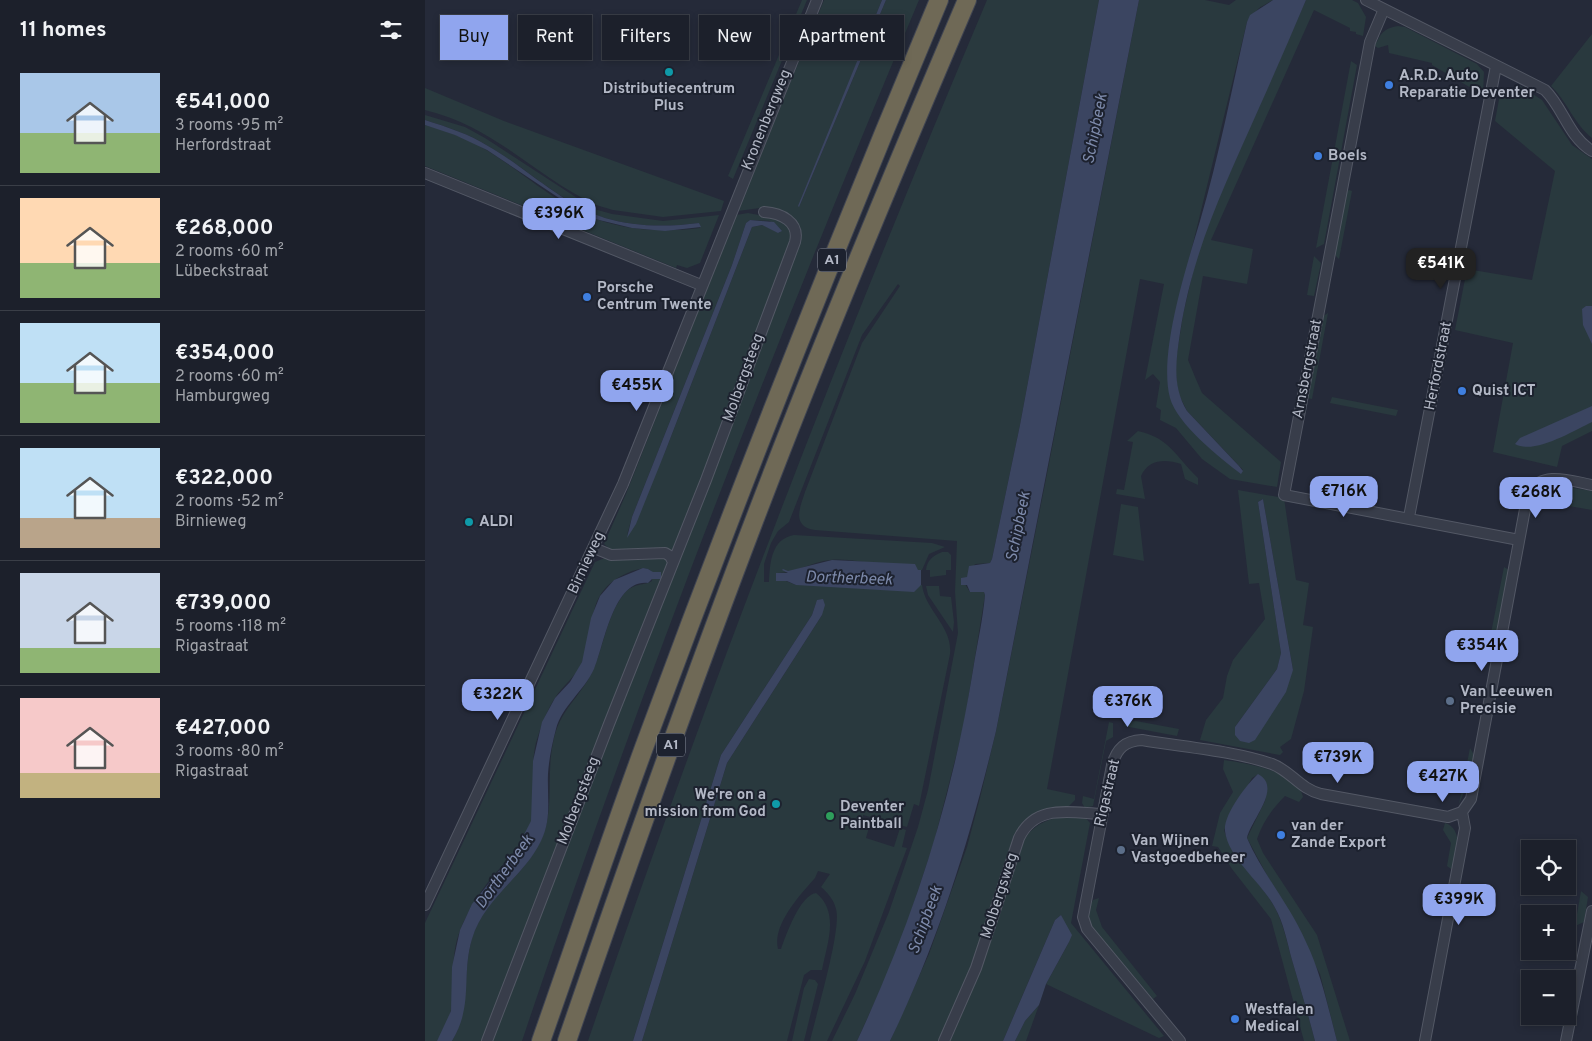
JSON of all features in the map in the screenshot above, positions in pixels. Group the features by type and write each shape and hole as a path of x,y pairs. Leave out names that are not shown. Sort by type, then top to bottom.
{"highway":[{"name":"A1","path":"541,1041 648,737 729,522 863,182 939,0"},
{"name":"A1","path":"567,1041 667,759 774,470 883,197 967,0"}],"street":[{"name":"Kronenbergweg","path":"730,213 817,0"},
{"path":"1366,0 1545,90 1555,101 1573,134 1592,151"},
{"name":"Arnsbergstraat","path":"1384,9 1370,42 1284,495 1409,517 1519,540"},
{"name":"Herfordstraat","path":"1409,517 1496,66"},
{"path":"425,172 701,285"},
{"name":"Molbergsteeg","path":"487,1041 795,242 796,231 790,221 784,216 764,212"},
{"name":"Birnieweg","path":"425,905 623,484 730,213"},
{"path":"1425,1041 1465,828 1462,812 1471,799 1528,493 1533,485 1548,478 1592,485"},
{"path":"594,548 611,555 664,553 670,556 673,562"},
{"name":"Rigastraat","path":"1180,1041 1084,923 1083,908 1116,753 1127,743 1142,740 1265,762 1281,769 1307,790 1321,794 1448,816 1462,812"},
{"name":"Molbergsweg","path":"944,1041 976,968 1019,838 1027,824 1042,815 1053,812 1103,814"},
{"path":"1566,1041 1589,943 1592,911"}],"shaded area":[{"path":"802,0 807,0 801,15 796,15"},
{"path":"824,0 882,0 876,15 818,15"},
{"path":"886,0 919,0 904,36 904,15 880,15"},
{"path":"987,0 1099,0 1020,425 992,559 990,563 975,564 967,578 961,578 970,592 984,592 985,595 964,725 934,842 898,951 857,1041 832,1041 855,994 889,912 918,827 928,790 958,633 955,592 957,541 815,530 803,525 799,516 805,492 862,343 900,286 898,284 862,335 789,522 778,531 771,543 764,564 764,582 769,582 771,560 776,547 786,537 794,535 932,543 945,547 929,554 922,570 911,570 853,560 830,560 789,572 776,573 776,577 796,585 922,585 928,603 943,627 950,644 950,654 919,806 914,804 907,827 863,815 863,818 871,820 866,838 894,847 900,828 906,830 902,847 907,848 865,961 827,1041 810,1041 832,953 837,919 834,903 821,887 830,874 818,871 815,878 783,920 777,940 778,949 781,949 799,908 810,895 816,893 828,909 830,919 829,939 822,970 811,970 804,975 787,1041 642,1041 727,763 822,615 816,603 812,615 721,755 633,1041 588,1041 681,778 778,517 880,258"},
{"path":"1139,0 1205,0 1229,5 1236,0 1273,0 1259,8 1247,22 1177,309 1168,356 1170,397 1212,449 1239,472 1243,470 1187,411 1178,393 1175,366 1183,315 1195,263 1208,222 1306,0 1352,0 1358,3 1366,17 1363,36 1350,31 1350,28 1314,10 1211,240 1253,249 1247,284 1203,276 1188,360 1202,393 1281,462 1277,487 1230,479 1202,459 1176,428 1160,420 1161,410 1156,407 1160,382 1153,374 1145,380 1164,284 1140,279 1047,789 1075,795 1075,800 1067,808 1043,811 1021,824 970,972 941,1041 890,1041 929,954 967,847 980,798 996,731"},
{"path":"1398,26 1405,27 1477,64 1484,72 1483,95 1432,65 1432,63 1389,53 1388,45 1378,48 1375,46 1374,41 1377,42 1383,33 1388,29"},
{"path":"1592,34 1592,138 1580,126 1562,98 1551,86"},
{"path":"780,52 780,60 782,60 733,179 728,176"},
{"path":"800,60 858,60 799,207 861,60 894,60 761,387 661,647 522,1041 490,1041 799,231 760,208 738,211"},
{"path":"1351,61 1357,65 1324,244 1316,248"},
{"path":"1520,86 1542,100 1572,145 1592,159 1592,431 1562,446 1557,467 1493,452 1513,343 1455,330 1467,269 1532,280 1555,171 1495,121 1500,94"},
{"path":"425,88 504,121 724,201 721,211 663,217 613,210 596,205 553,180 473,128 425,110"},
{"path":"425,115 465,127 485,138 594,209 612,214 663,221 719,215 700,263 687,268 677,265 676,268 425,166 425,125 458,136 481,147 559,201 590,217 640,229 676,230 700,228 699,223 664,226 640,225 616,221 589,212 559,195 488,146 466,134 425,120"},
{"path":"1352,191 1339,259 1334,254 1346,192"},
{"path":"748,213 784,220 794,232 676,550 671,552 643,548 613,552 604,544 626,494 736,215","holes":["750,220 770,221 780,233 762,225 752,227 665,452 627,535 632,517 732,265 746,223"]},
{"path":"1314,256 1321,263 1314,296 1307,295"},
{"path":"1328,313 1312,399 1307,398 1322,317"},
{"path":"1332,397 1398,410 1396,416 1330,403"},
{"path":"1138,431 1158,438 1172,449 1198,478 1198,485 1185,479 1181,464 1163,461 1148,466 1141,476 1145,499 1116,494 1117,489 1124,490 1133,442 1127,441"},
{"path":"1549,484 1592,491 1592,510 1563,505 1564,499 1546,495 1537,498 1536,491"},
{"path":"1238,490 1284,498 1296,580 1309,583 1303,625 1313,627 1304,691 1291,739 1280,747 1283,752 1280,755 1200,740 1206,720 1223,698 1227,676 1233,660 1265,619 1259,583 1249,584","holes":["1263,499 1293,670 1235,727 1277,669 1281,653 1258,502"]},
{"path":"1121,504 1138,507 1144,561 1113,555"},
{"path":"942,552 948,552 951,555 951,570 946,570 946,575 930,577 930,570 926,570 929,561"},
{"path":"663,556 668,562 482,1041 452,1041 462,1016 467,964 472,938 485,911 525,865 541,840 548,817 551,755 556,731 565,712 583,688 594,668 609,621 623,595 631,588 652,581 652,572 648,569 643,568 632,571 616,579 605,588 598,599 582,662 552,702 538,736 533,759 534,806 529,829 517,849 492,877 467,914 457,939 455,950 453,1000 449,1018 437,1041 425,1041 425,923 595,562 607,557"},
{"path":"1504,567 1509,570 1497,635 1490,638"},
{"path":"926,586 939,586 940,596 951,597 954,622 953,632 928,595"},
{"path":"1136,721 1179,729 1177,736 1124,726 1128,722"},
{"path":"1109,722 1113,723 1113,737 1106,741 1093,806 1085,808 1082,803 1083,796 1094,799"},
{"path":"1470,748 1474,755 1468,790 1465,790 1459,804"},
{"path":"1224,760 1245,763 1269,770 1291,781 1299,788 1303,797 1299,802 1285,796 1268,816 1257,839 1263,853 1317,935 1350,1041 1337,1041 1320,974 1247,838 1265,801 1267,784 1257,775 1252,778 1224,830 1233,851 1268,896 1277,912 1285,932 1315,1041 1304,1041 1271,919 1232,869 1218,847 1212,846 1220,813 1233,792 1223,769"},
{"path":"1069,816 1085,817 1090,823 1071,923 1164,1036 1159,1038 1046,984 1069,942 1061,915 1055,920 1003,1041 950,1041 986,954 1021,845 1030,832 1040,824 1056,818"},
{"path":"1445,823 1455,831 1458,843 1456,857 1451,869 1447,866 1451,843 1443,830"},
{"path":"1581,891 1588,897 1584,922 1576,926"},
{"path":"1099,898 1096,910 1102,927 1157,996 1153,999 1091,926 1089,909 1093,900"},
{"path":"809,979 815,980 818,984 804,1041 792,1041 804,988"},
{"path":"1039,1005 1026,1041 1015,1041 1025,1021"}],"water":[{"path":"882,0 886,0 880,15 876,15"},
{"name":"Schipbeek","path":"1099,0 1139,0 996,731 952,889 908,1003 890,1041 857,1041 896,951 913,905 942,813 954,766 985,595 984,592 970,592 967,585 961,585 961,578 967,577 969,566 990,563 992,559 1020,425"},
{"path":"1273,0 1306,0 1222,191 1202,245 1186,302 1180,333 1176,373 1179,392 1187,411 1239,466 1243,471 1241,474 1200,440 1181,419 1174,408 1170,398 1167,379 1168,358 1176,309 1213,172 1247,22 1250,15"},
{"path":"858,60 861,60 799,207"},
{"path":"425,120 458,131 481,142 559,195 589,212 616,221 640,225 664,226 699,223 701,227 665,231 632,228 595,219 571,206 487,150 455,135 425,125"},
{"path":"750,220 774,222 782,231 778,233 762,225 752,227 665,452 636,524 627,538 632,517 732,265 746,223"},
{"path":"1586,306 1592,306 1592,344 1583,325 1582,309"},
{"path":"1592,406 1592,422 1575,431 1543,444 1523,447 1515,444 1520,438"},
{"path":"1263,499 1293,670 1286,692 1255,740 1249,743 1240,741 1235,735 1235,727 1277,669 1281,653 1258,502"},
{"name":"Dortherbeek","path":"832,560 915,564 918,570 921,570 921,585 914,592 796,585 787,581 776,581 776,573 788,573 783,569 788,571"},
{"name":"Dortherbeek","path":"643,568 653,572 661,572 661,579 652,579 648,583 636,585 626,592 618,602 606,631 594,669 559,721 549,763 548,816 541,841 525,866 485,911 478,924 469,953 465,1003 459,1028 452,1041 437,1041 451,1011 452,967 460,930 472,904 516,850 531,821 533,761 542,722 555,698 570,682 582,662 591,618 600,596 614,580"},
{"path":"823,599 825,605 822,615 727,763 642,1041 633,1041 721,755 812,615 817,600"},
{"path":"1258,774 1265,780 1267,795 1247,838 1253,852 1300,928 1324,990 1337,1041 1315,1041 1285,933 1277,912 1268,897 1238,860 1227,841 1225,824 1228,817 1242,792"},
{"path":"1061,915 1072,935 1069,942 1046,984 1039,1005 1025,1021 1015,1041 1003,1041 1055,920"}],"place":[{"name":"Distributiecentrum Plus","path":"669,72"},
{"name":"A.R.D. Auto Reparatie Deventer","path":"1389,85"},
{"name":"Boels","path":"1318,156"},
{"name":"Porsche Centrum Twente","path":"587,297"},
{"name":"Quist ICT","path":"1462,391"},
{"name":"ALDI","path":"469,522"},
{"name":"Van Leeuwen Precisie","path":"1450,701"},
{"name":"We're on a mission from God","path":"776,804"},
{"name":"Deventer Paintball","path":"830,816"},
{"name":"van der Zande Export","path":"1281,835"},
{"name":"Van Wijnen Vastgoedbeheer","path":"1121,850"},
{"name":"Westfalen Medical","path":"1235,1019"}]}
